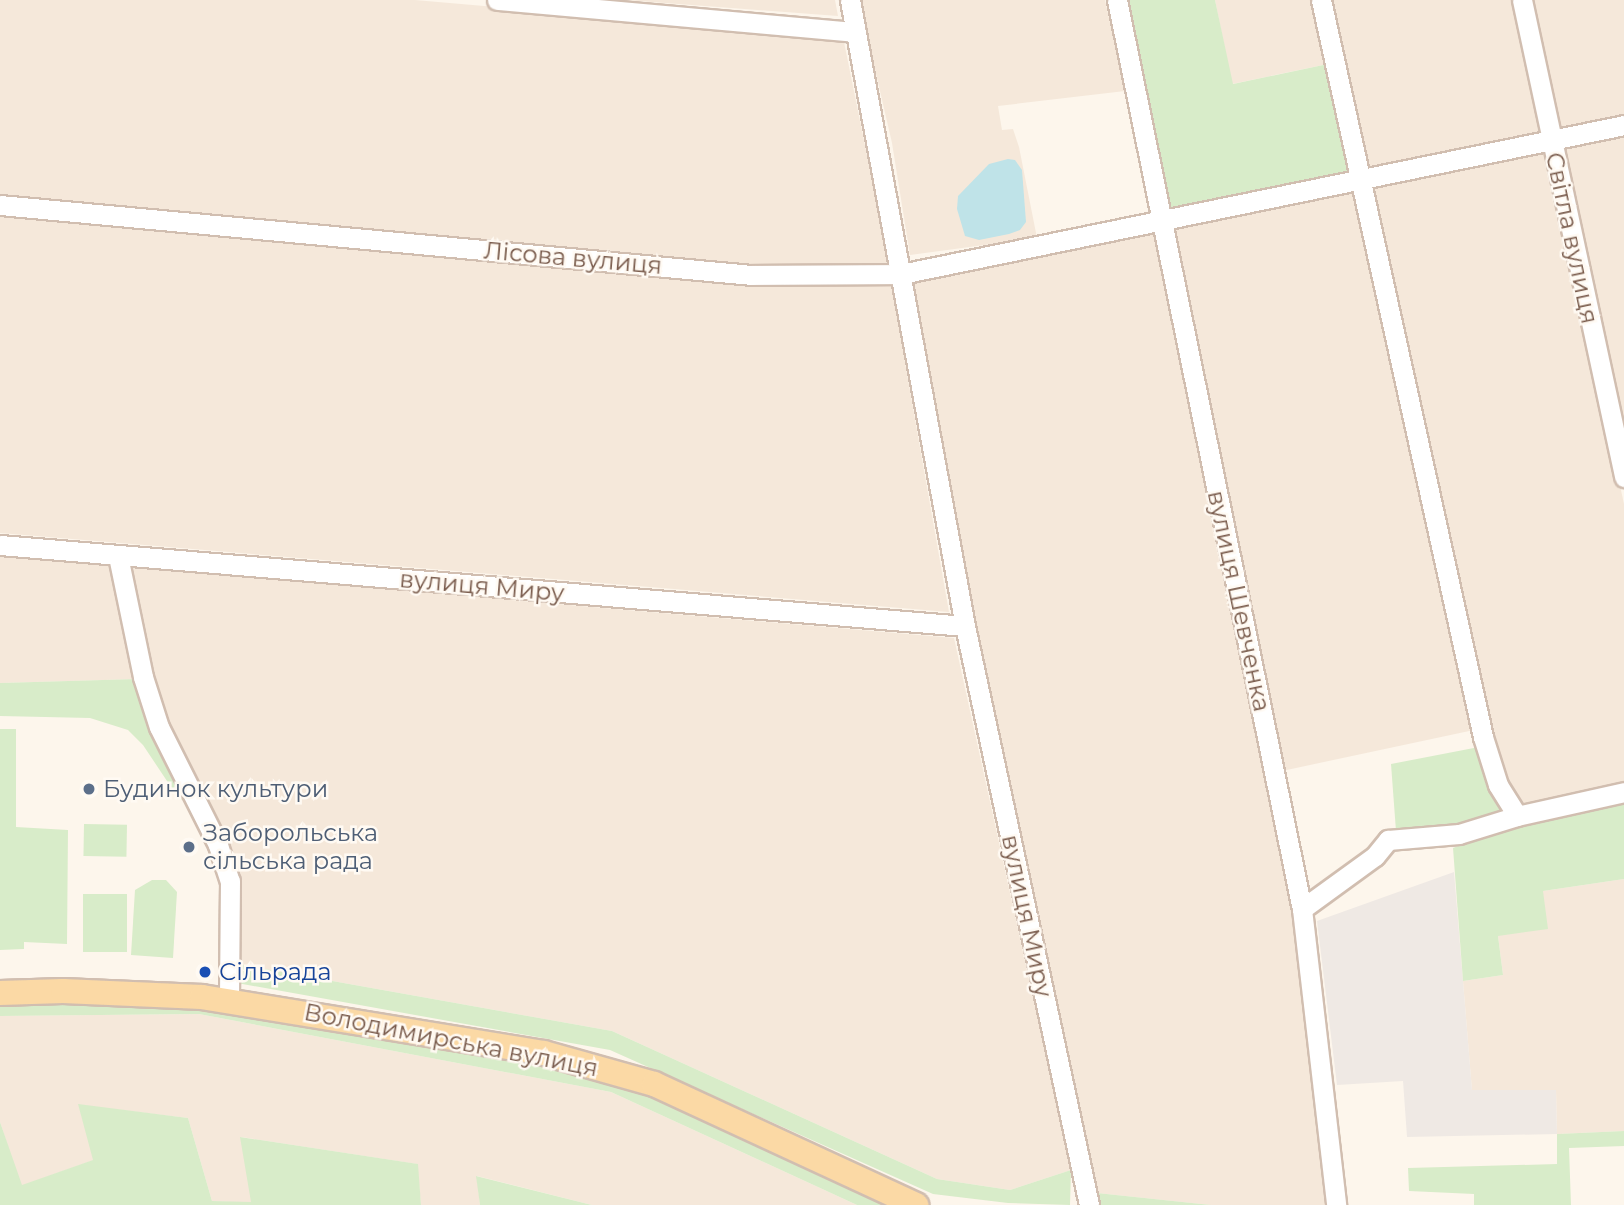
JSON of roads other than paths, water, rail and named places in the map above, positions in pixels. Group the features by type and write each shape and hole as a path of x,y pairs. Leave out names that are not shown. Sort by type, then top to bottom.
{"main road":[{"name":"Володимирська вулиця","path":"0,993 63,991 229,1001 532,1051 624,1074 717,1110 916,1205"}],"street":[{"path":"497,0 856,32"},
{"path":"849,0 901,274"},
{"name":"вулиця Шевченка","path":"1117,0 1302,909 1336,1205"},
{"path":"1321,0 1483,737 1498,785 1517,816"},
{"name":"Світла вулиця","path":"1522,0 1624,477"},
{"name":"Лісова вулиця","path":"0,205 752,275 901,274 1624,125"},
{"name":"вулиця Миру","path":"901,274 965,626 1089,1205"},
{"name":"вулиця Миру","path":"0,545 965,626"},
{"path":"118,556 143,677 159,727 218,845 230,881 229,1001"},
{"path":"1302,909 1375,856 1388,840 1459,834 1517,816 1624,792"}],"water":[{"path":"1015,160 1022,170 1026,222 1020,230 1009,234 979,240 965,236 957,209 958,196 989,164"}],"place":[{"name":"Будинок культури","path":"89,789"},
{"name":"Заборольська сільська рада","path":"189,847"},
{"name":"Сільрада","path":"205,972"}]}
